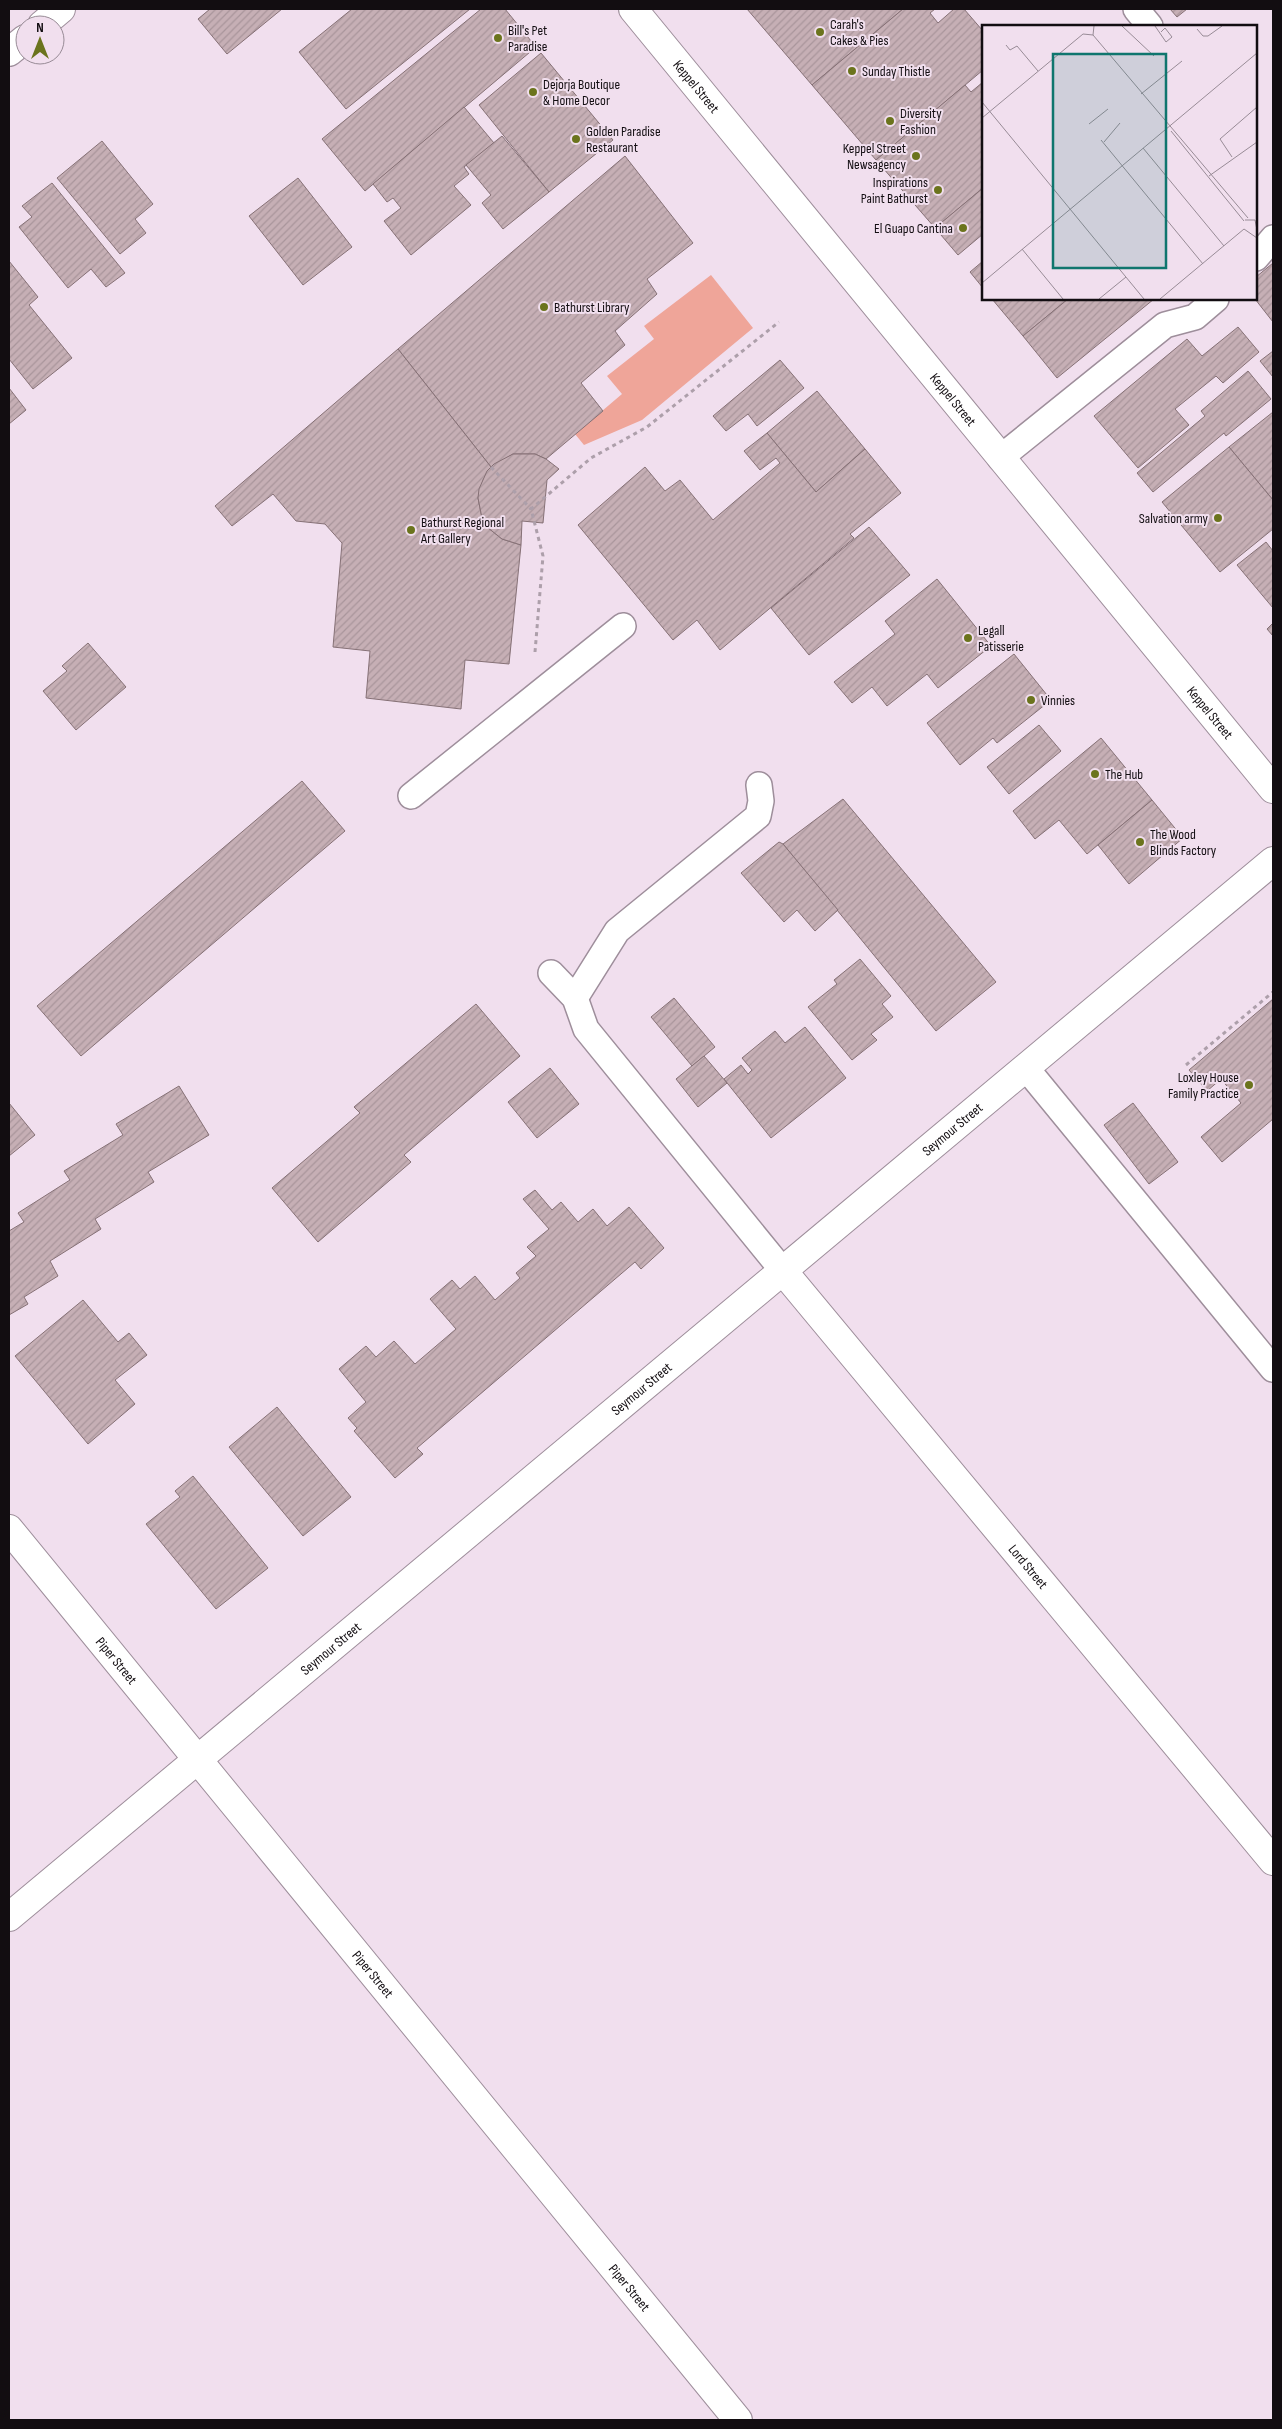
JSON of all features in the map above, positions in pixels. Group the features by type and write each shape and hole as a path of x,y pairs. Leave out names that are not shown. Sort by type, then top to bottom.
{"street":[{"name":"Keppel Street","path":"633,9 1273,789"},
{"name":"Seymour Street","path":"9,1917 1273,861"},
{"name":"Lord Street","path":"783,1271 1273,1861"},
{"name":"Piper Street","path":"9,1529 738,2420"}],"lane":[{"path":"1136,9 1149,25"},
{"path":"1257,257 1273,238"},
{"path":"1000,458 1165,325 1195,317 1215,300"},
{"path":"411,796 623,626"},
{"path":"575,998 617,931 758,816 761,801 759,785"},
{"path":"552,973 575,998 586,1029 783,1271"},
{"path":"1026,1068 1273,1369"}],"path":[{"path":"531,509 591,458 648,427 779,322"},
{"path":"491,467 531,509 543,556 534,660"},
{"path":"1186,1065 1273,992"}],"shaded area":[{"path":"711,275 753,328 642,420 584,445 575,434 622,394 607,376 654,339 644,326"}],"building":[{"path":"210,9 282,9 227,54 198,19"},
{"path":"352,9 470,9 346,109 299,52"},
{"path":"481,9 505,9 536,47 365,191 322,139"},
{"path":"747,9 903,9 812,85"},
{"path":"903,9 935,9 930,13 938,23 954,9 964,9 982,30 982,71 876,160 812,85"},
{"path":"1170,9 1187,9 1177,17"},
{"path":"541,53 613,140 549,192 479,105"},
{"path":"982,83 982,189 935,228 876,160 965,85 971,92"},
{"path":"464,107 494,143 464,167 469,174 454,186 471,205 411,255 384,221 401,208 393,198 387,202 373,184"},
{"path":"502,136 549,192 503,229 482,203 491,195 466,165"},
{"path":"102,141 153,204 135,219 146,233 120,254 57,178"},
{"path":"625,156 693,243 647,279 657,294 615,331 625,345 581,383 603,411 546,459 535,454 513,454 491,467 398,349"},
{"path":"298,178 352,247 303,285 249,216"},
{"path":"52,183 125,273 106,287 91,269 68,288 19,227 32,217 22,206"},
{"path":"982,189 982,235 958,255 935,228"},
{"path":"9,261 38,297 29,305 72,358 33,389 9,359"},
{"path":"982,262 982,287 970,272"},
{"path":"1273,263 1273,322 1256,300 1257,276"},
{"path":"993,300 1067,300 1023,336"},
{"path":"1067,300 1153,300 1057,378 1023,336"},
{"path":"1238,327 1259,352 1223,383 1216,376 1175,409 1189,425 1138,468 1094,416 1187,339 1202,356"},
{"name":"Bathurst Regional Art Gallery","path":"398,349 491,467 483,480 478,498 482,518 487,527 502,539 521,545 509,664 465,660 461,709 366,698 370,651 333,647 342,543 325,524 296,521 273,494 232,526 215,506"},
{"path":"1273,351 1273,377 1260,361"},
{"path":"780,360 804,388 757,426 748,414 726,431 713,416"},
{"path":"1248,371 1271,399 1226,436 1224,433 1153,492 1137,473 1205,416 1201,411"},
{"path":"9,388 26,410 9,424"},
{"path":"817,391 865,449 816,492 767,433"},
{"path":"1273,412 1273,500 1229,447"},
{"path":"767,433 816,492 865,449 901,493 850,534 854,538 720,650 697,620 673,640 578,525 645,467 665,491 680,480 713,520 780,463 776,458 760,470 744,451"},
{"path":"1229,447 1273,500 1273,529 1220,572 1162,502"},
{"path":"513,454 535,454 546,459 559,469 547,480 543,523 522,521 521,545 502,539 487,527 482,518 478,498 479,489 487,471 494,464"},
{"path":"869,527 910,575 809,655 771,608"},
{"path":"1266,542 1273,551 1273,608 1237,565"},
{"path":"937,579 991,646 938,688 927,674 887,706 872,687 852,703 834,682 895,634 885,621"},
{"path":"1273,623 1273,636 1267,629"},
{"path":"88,643 126,687 76,730 43,691 67,671 62,666"},
{"path":"1014,654 1051,700 997,743 993,738 960,765 927,723"},
{"path":"1039,725 1061,751 1009,794 987,767"},
{"path":"1101,738 1152,800 1087,854 1059,820 1035,839 1013,811"},
{"path":"302,781 345,831 81,1056 37,1006"},
{"path":"843,799 996,982 936,1031 783,844"},
{"name":"The Wood Blinds Factory","path":"1152,800 1183,838 1129,884 1098,845"},
{"path":"779,842 783,844 838,910 815,931 797,910 784,922 741,873"},
{"path":"860,959 891,996 882,1004 893,1017 871,1034 877,1040 852,1060 808,1007 837,984 834,980"},
{"path":"674,998 715,1047 692,1066 651,1017"},
{"name":"Loxley House Family Practice","path":"1273,999 1273,1119 1222,1162 1201,1137 1241,1103 1221,1079 1207,1091 1189,1070"},
{"path":"476,1004 520,1056 404,1155 411,1162 318,1242 272,1188 360,1113 354,1107"},
{"path":"805,1027 846,1078 771,1138 724,1079 741,1065 748,1074 752,1070 742,1058 775,1031 785,1043"},
{"path":"704,1056 727,1083 698,1107 676,1079"},
{"path":"550,1068 579,1104 537,1138 508,1102"},
{"path":"179,1086 209,1135 148,1172 154,1182 95,1219 101,1229 50,1261 58,1276 24,1297 28,1304 9,1315 9,1231 24,1222 18,1213 70,1180 64,1171 123,1135 116,1124"},
{"path":"9,1103 35,1135 9,1156"},
{"path":"1133,1103 1178,1162 1149,1184 1104,1125"},
{"path":"535,1190 552,1210 561,1202 578,1222 593,1209 607,1226 629,1207 664,1248 641,1269 635,1262 417,1448 423,1454 395,1478 354,1431 357,1428 348,1418 366,1402 339,1369 366,1346 376,1357 394,1341 415,1364 456,1329 430,1299 452,1280 460,1289 475,1276 495,1300 520,1278 516,1273 536,1256 527,1247 549,1229 523,1199"},
{"path":"83,1300 118,1342 129,1333 147,1355 115,1380 135,1404 88,1444 15,1356"},
{"path":"277,1407 351,1497 303,1536 229,1447"},
{"path":"193,1476 268,1568 216,1609 146,1524 180,1497 175,1491"}],"place":[{"name":"Carah's Cakes & Pies","path":"820,32"},
{"name":"Bill's Pet Paradise","path":"498,38"},
{"name":"Sunday Thistle","path":"852,71"},
{"name":"Dejorja Boutique & Home Decor","path":"533,92"},
{"name":"Diversity Fashion","path":"890,121"},
{"name":"Golden Paradise Restaurant","path":"576,139"},
{"name":"Keppel Street Newsagency","path":"916,156"},
{"name":"Inspirations Paint Bathurst","path":"938,190"},
{"name":"El Guapo Cantina","path":"963,228"},
{"name":"Bathurst Library","path":"544,307"},
{"name":"Salvation army","path":"1218,518"},
{"name":"Bathurst Regional Art Gallery","path":"411,530"},
{"name":"Legall Patisserie","path":"968,638"},
{"name":"Vinnies","path":"1031,700"},
{"name":"The Hub","path":"1095,774"},
{"name":"The Wood Blinds Factory","path":"1140,842"},
{"name":"Loxley House Family Practice","path":"1249,1085"}]}
